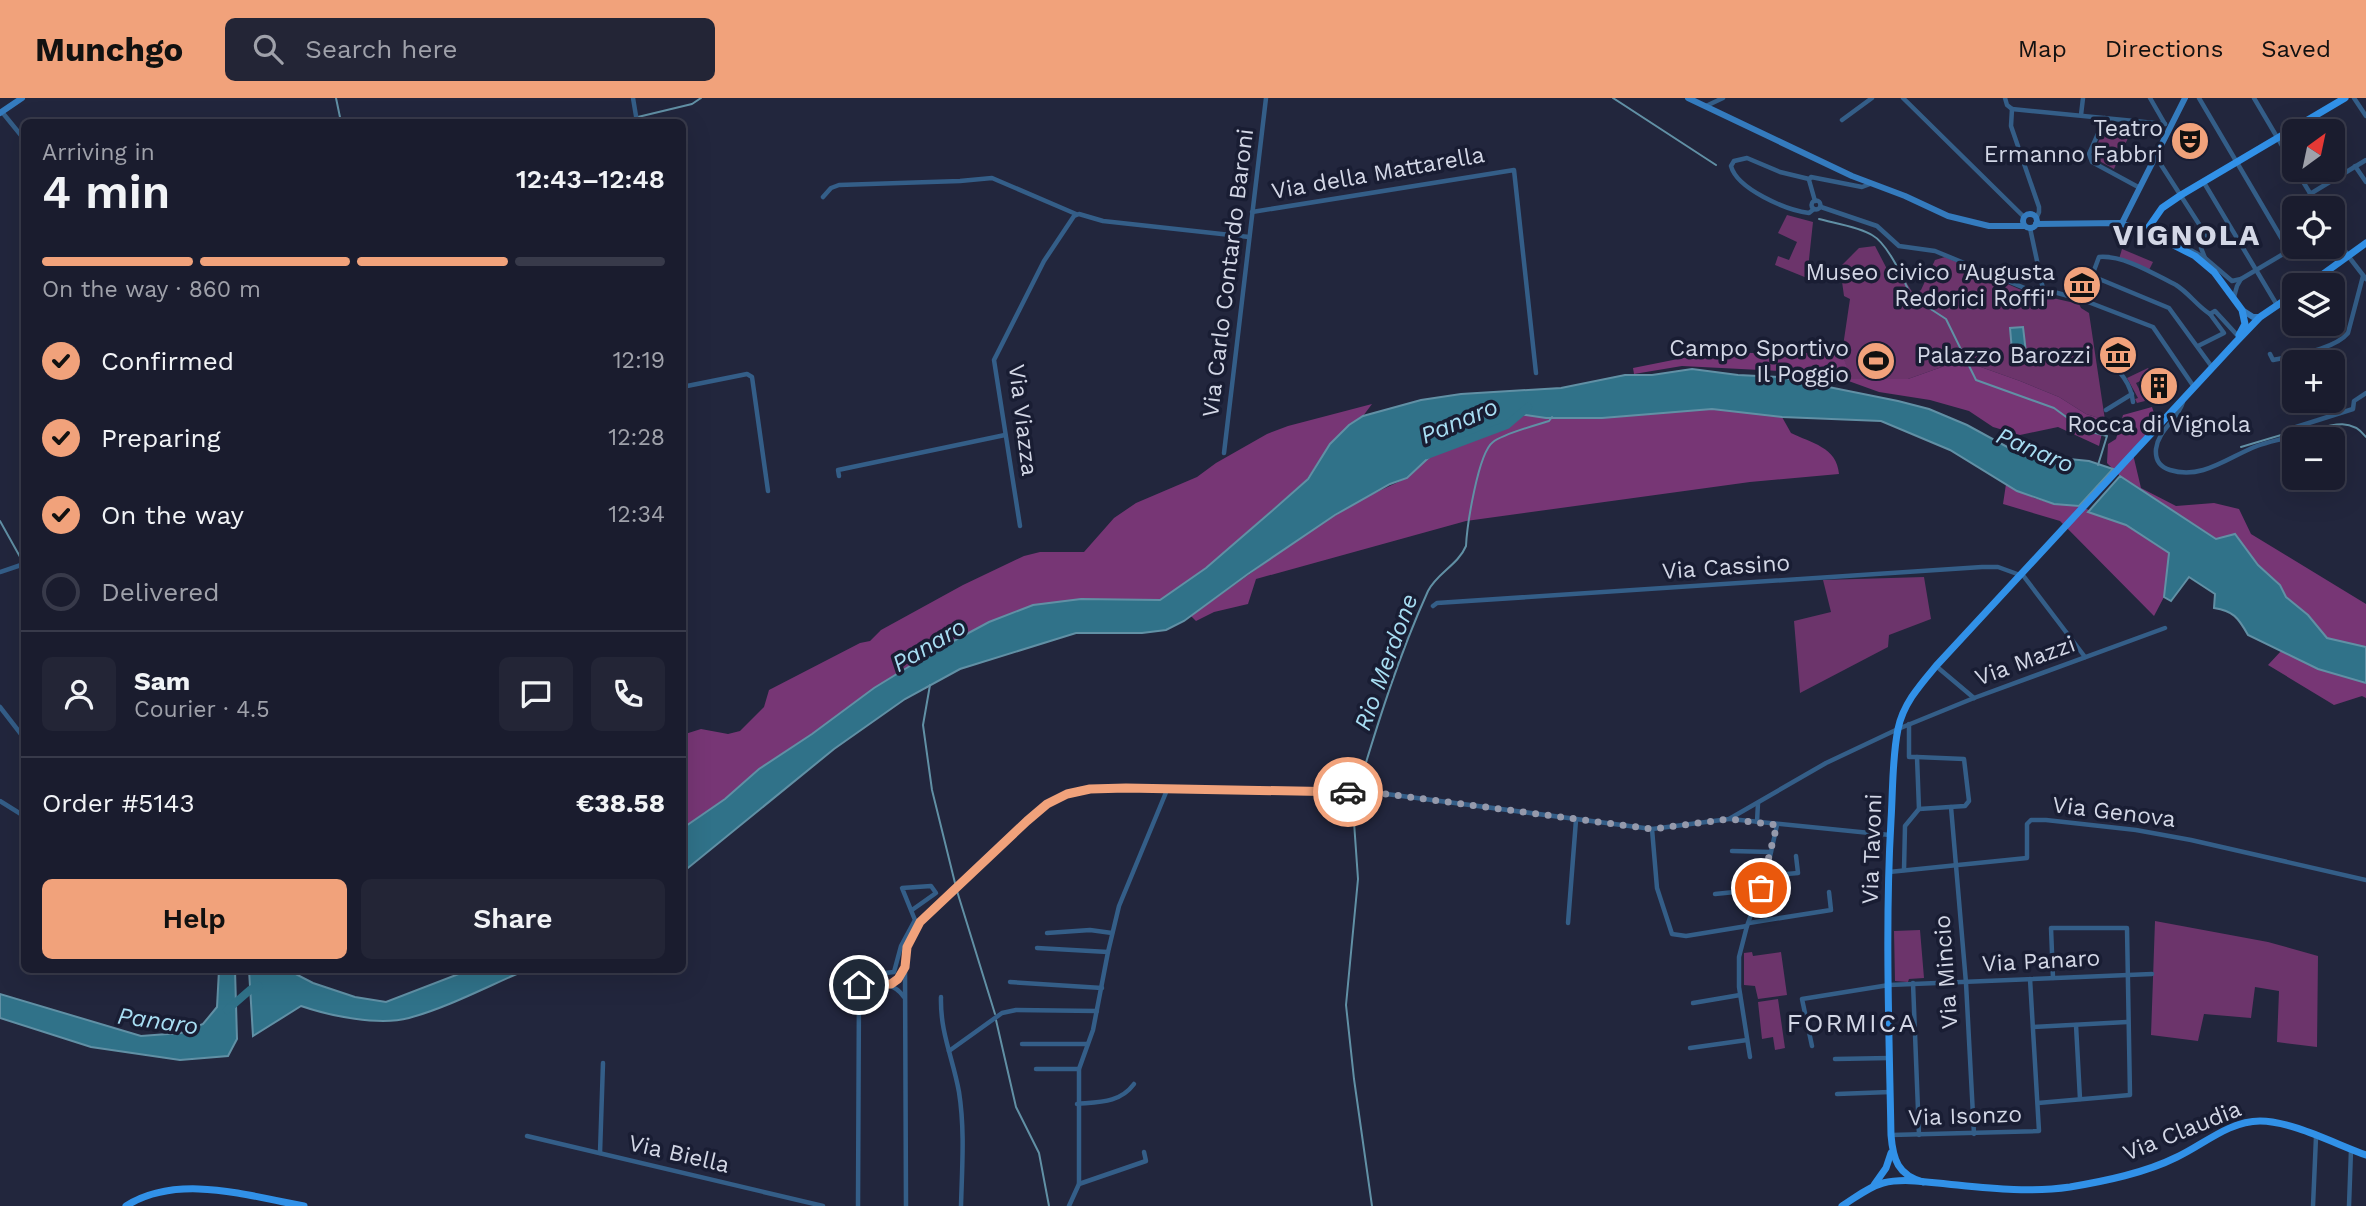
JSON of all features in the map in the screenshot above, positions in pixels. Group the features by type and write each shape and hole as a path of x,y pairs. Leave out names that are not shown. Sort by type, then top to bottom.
{"main road":[{"path":"1,113 22,98"},
{"path":"1688,98 1870,184 1897,192 1942,214 1967,222 1997,227 2123,223 2146,231 2202,261 2234,298 2242,310 2245,324 2236,340"},
{"path":"2123,223 2168,127 2185,98"},
{"path":"2146,231 2162,208 2181,195 2345,98"},
{"path":"2031,214 2032,224 2022,222 2024,217 2031,214"},
{"path":"2325,273 2366,243"},
{"name":"Via Tavoni","path":"1900,1169 1893,1157 1891,1135 1889,872 1898,729 1903,712 1913,694 1936,666 2236,340 2260,317 2282,302"},
{"path":"2242,310 2253,317 2260,317"},
{"name":"Via Claudia","path":"1883,1180 2027,1190 2069,1187 2132,1174 2156,1166 2223,1132 2262,1121 2280,1124 2366,1155"},
{"path":"1883,1180 1892,1145"},
{"name":"Via Claudia","path":"1842,1206 1900,1169 1910,1178 1923,1182"},
{"path":"126,1206 144,1197 179,1188 304,1206"}],"street":[{"path":"633,98 636,119"},
{"name":"Via Carlo Contardo Baroni","path":"1224,453 1266,98"},
{"path":"1706,106 1723,98"},
{"path":"1842,120 1872,98"},
{"path":"2005,98 2012,109 2168,127"},
{"path":"2081,115 2082,98"},
{"path":"2150,98 2168,127"},
{"path":"2199,98 2282,239"},
{"path":"2254,98 2282,146"},
{"path":"2354,98 2366,116"},
{"path":"1906,99 2024,217"},
{"path":"2012,109 2011,126 2039,207 2032,224 2043,289"},
{"path":"1,113 21,136"},
{"path":"2105,118 2089,155 2092,162 2141,189"},
{"path":"2156,157 2206,235 2201,248 2205,258"},
{"path":"1870,184 1867,187 1813,176 1809,179 1775,170 1747,158 1734,161 1731,166 1736,176 1769,200 1809,213 1821,207 1874,225 1884,231 1895,244 1904,248 1935,251 2027,289 2043,289 2083,300 2154,327 2193,387"},
{"path":"2303,182 2310,194 2366,160"},
{"path":"2356,166 2366,182"},
{"name":"Via della Mattarella","path":"1252,212 1514,170 1536,373"},
{"path":"823,197 838,185 992,178 1076,214 1109,221 1249,237"},
{"path":"1809,179 1815,201 1812,205 1814,209"},
{"path":"2203,181 2277,305"},
{"path":"1815,201 1820,202 1821,207"},
{"name":"Via Viazza","path":"1020,526 994,360 1044,261 1076,214"},
{"path":"2146,231 2158,234 2205,258 2232,281 2241,279 2282,255"},
{"path":"2271,357 2308,351 2343,339 2348,333 2365,277 2345,252"},
{"path":"2083,300 2099,257 2132,264 2182,289 2197,306 2210,314 2224,333 2198,346"},
{"path":"2092,276 2169,308 2212,367"},
{"path":"2234,298 2241,279"},
{"path":"2210,314 2215,311 2236,340"},
{"path":"2103,357 2121,371 2133,402"},
{"path":"686,386 747,374 752,377 768,491"},
{"path":"2184,398 2181,409 2162,433 2156,446 2157,460 2165,468 2188,473 2214,468 2236,454 2261,444 2289,438 2293,428 2353,409 2354,401 2366,393"},
{"path":"2106,410 2132,394"},
{"path":"839,476 838,470 1005,435"},
{"path":"0,572 21,565"},
{"name":"Via Cassino","path":"1433,606 1437,603 1982,567 1998,567 2022,575"},
{"path":"2022,575 2085,657"},
{"name":"Via Mazzi","path":"1729,819 1826,763 1909,724 2165,628"},
{"path":"1936,666 1974,698"},
{"path":"0,707 21,734"},
{"path":"1909,724 1909,757 1964,760 1969,800 1965,806 1919,809"},
{"path":"906,1206 907,947 918,926 1027,821 1047,804 1067,794 1090,789 1379,793 1652,829 1729,819 1777,825 1891,832 1905,826 1919,809 1917,757"},
{"path":"1069,1206 1079,1184 1079,1069 1093,1030 1119,906 1167,790"},
{"path":"0,801 21,814"},
{"path":"1757,822 1758,802"},
{"name":"Via Mincio","path":"1951,807 1966,983 1974,1134"},
{"path":"1568,923 1576,820"},
{"name":"Via Genova","path":"1889,872 2028,858 2027,824 2031,820 2046,820 2136,830 2366,880"},
{"path":"1750,1057 1740,995 1739,957 1765,876 1777,825"},
{"path":"1905,826 1905,870"},
{"path":"1652,829 1657,888 1672,934 1686,936 1830,911 1829,892"},
{"path":"1732,851 1771,852"},
{"path":"1765,876 1798,873 1796,856"},
{"path":"858,1206 859,976 894,972 906,934 915,920 902,888 931,887 936,893 912,909"},
{"path":"1715,894 1745,891 1759,894"},
{"path":"2030,979 2038,1103 2130,1095 2127,928 2051,928 2053,978"},
{"path":"1047,933 1090,930 1112,933"},
{"path":"1037,948 1108,952"},
{"path":"859,985 891,984 898,979 905,967"},
{"name":"Via Panaro","path":"1812,1046 1802,999 1913,983 2152,974"},
{"path":"1010,982 1102,988"},
{"path":"1913,983 1919,1135"},
{"path":"891,984 899,989 905,998"},
{"path":"1693,1003 1740,995"},
{"path":"941,997 941,1021 958,1089 963,1122 961,1206"},
{"path":"949,1051 996,1018 1016,1010 1097,1011"},
{"path":"2033,1027 2127,1022"},
{"path":"2076,1025 2080,1099"},
{"path":"1690,1048 1747,1040"},
{"path":"1022,1044 1087,1044"},
{"path":"1835,1059 1891,1058"},
{"path":"600,1153 603,1063"},
{"path":"1035,1069 1079,1069"},
{"path":"1077,1104 1118,1099 1128,1093 1134,1084"},
{"path":"1837,1094 1891,1092"},
{"name":"Via Isonzo","path":"1891,1135 2039,1131 2038,1103"},
{"name":"Via Biella","path":"527,1136 823,1206"},
{"path":"2313,1206 2316,1137"},
{"path":"2348,1206 2351,1150"},
{"path":"1079,1184 1146,1161 1144,1152"}],"shaded area":[{"path":"2106,124 2133,127 2114,169 2092,157"},
{"path":"1787,215 1813,222 1807,278 1775,265 1778,256 1789,260 1797,242 1778,233"},
{"path":"1875,246 1888,271 1906,282 1914,295 1921,290 1935,260 1945,257 2026,292 2079,304 2089,313 2105,420 2086,414 2059,397 2020,381 1978,366 1956,362 1908,379 1850,379 1842,353 1850,299 1844,296 1840,267 1859,248"},
{"path":"2122,249 2153,262 2149,270 2119,259"},
{"path":"1723,350 1751,353 1842,353 1851,379 1908,379 1956,362 1978,366 2059,397 2086,414 2105,420 2099,446 2058,427 2020,435 1993,427 1969,411 1930,400 1879,392 1843,379 1782,371 1682,366 1634,374 1633,368"},
{"path":"2148,368 2157,380 2148,384 2145,379 2136,383 2145,401 2137,403 2135,399 2138,398 2127,378"},
{"path":"1372,404 1363,416 1349,425 1330,444 1307,479 1206,568 1160,600 1081,599 989,622 874,688 759,769 725,799 686,826 686,734 701,729 728,734 740,731 764,707 769,690 860,643 870,641 881,630 963,585 1024,556 1040,552 1084,552 1114,518 1136,503 1197,477 1267,434"},
{"path":"2152,407 2157,422 2132,450 2141,488 2176,506 2214,503 2239,509 2251,534 2366,604 2366,647 2327,638 2308,615 2286,597 2280,585 2258,565 2235,534 2216,539 2120,476 2107,463 2108,444 2116,439 2123,415"},
{"path":"1712,409 1782,417 1791,433 1828,452 1837,465 1839,474 1750,482 1466,521 1256,579 1248,604 1214,612 1196,621 1191,616 1311,530 1366,497 1407,478 1439,448 1507,425 1519,413 1591,417"},
{"path":"2006,484 2034,498 2054,504 2079,506 2126,525 2169,553 2164,597 2154,616 2060,521 2003,504"},
{"path":"1924,577 1931,619 1889,635 1888,647 1800,693 1794,621 1831,612 1823,580"},
{"path":"2282,650 2318,669 2366,683 2366,698 2362,696 2334,705 2268,665"},
{"path":"2155,921 2268,942 2318,956 2317,1047 2277,1042 2279,991 2255,987 2251,1018 2204,1014 2198,1041 2151,1035"},
{"path":"1920,930 1924,978 1909,979 1908,982 1895,981 1894,931"},
{"path":"1752,952 1753,956 1781,952 1787,995 1758,999 1755,986 1744,985 1744,953"},
{"path":"1778,999 1785,1048 1775,1050 1773,1037 1762,1039 1758,1002"}],"water":[{"path":"2023,327 2027,361 2013,362 2010,328"},
{"path":"1692,369 1779,377 1898,401 1929,409 1967,425 2020,454 2089,461 2113,469 2079,506 2054,504 2017,491 1950,450 1881,421 1782,417 1712,409 1602,418 1546,418 1519,414 1507,425 1439,448 1407,478 1390,484 1335,515 1184,621 1166,630 1142,633 1076,633 960,669 905,699 834,749 686,870 686,826 725,799 759,769 874,688 989,622 1033,605 1081,599 1160,600 1206,568 1308,479 1330,444 1349,425 1363,416 1421,400 1461,394 1561,388 1625,375 1652,375"},
{"path":"2120,476 2216,539 2235,534 2258,565 2280,585 2286,597 2308,615 2327,638 2366,647 2366,683 2318,669 2248,635 2234,616 2214,608 2215,594 2189,577 2171,601 2164,597 2169,553 2126,525 2088,512"},
{"path":"219,973 235,973 237,1039 228,1056 180,1060 91,1047 0,1018 0,994 141,1036 181,1033 203,1024 217,1007"},
{"path":"249,973 294,973 313,983 355,997 386,1002 461,973 519,973 454,1002 409,1018 384,1021 355,1019 301,1006 253,1036"}],"waterway":[{"path":"336,98 340,119"},
{"path":"630,119 692,104 701,98"},
{"path":"1613,98 1716,165"},
{"path":"1819,219 1861,230 1879,240 1897,267 1915,305 1926,306 1946,319 1976,380 2054,408 2084,430 2107,436 2098,465"},
{"name":"Panaro","path":"1427,455 1507,425 1528,407"},
{"name":"Rio Merdone","path":"1358,789 1381,714 1417,615 1432,585 1458,559 1466,546 1474,491 1488,449 1498,439 1549,421 1552,417"},
{"path":"2325,427 2342,424 2359,430 2366,437"},
{"path":"2241,447 2282,435"},
{"path":"0,521 21,559"},
{"path":"930,685 923,725 932,790 955,883"},
{"name":"Rio Merdone","path":"1356,797 1354,822 1358,879 1346,1005 1372,1206"},
{"path":"957,891 995,1014"},
{"name":"Panaro","path":"227,1010 250,990 259,986"},
{"path":"996,1020 1016,1107 1039,1153 1049,1206"}],"way so far":[{"path":"1348,792 1379,793 1652,829 1729,819 1777,825 1761,888"}],"place":[{"name":"Teatro Ermanno Fabbri","path":"2190,141"},
{"name":"Museo civico \"Augusta Redorici Roffi\"","path":"2082,285"},
{"name":"Palazzo Barozzi","path":"2118,355"},
{"name":"Campo Sportivo Il Poggio","path":"1876,361"},
{"name":"Rocca di Vignola","path":"2159,386"}],"district":[{"name":"VIGNOLA","path":"2187,234"},
{"name":"FORMICA","path":"1852,1023"}],"route":[{"path":"859,985 891,984 898,979 905,967 907,947 920,922 1027,821 1047,804 1067,794 1090,789 1126,788 1348,792"}]}
